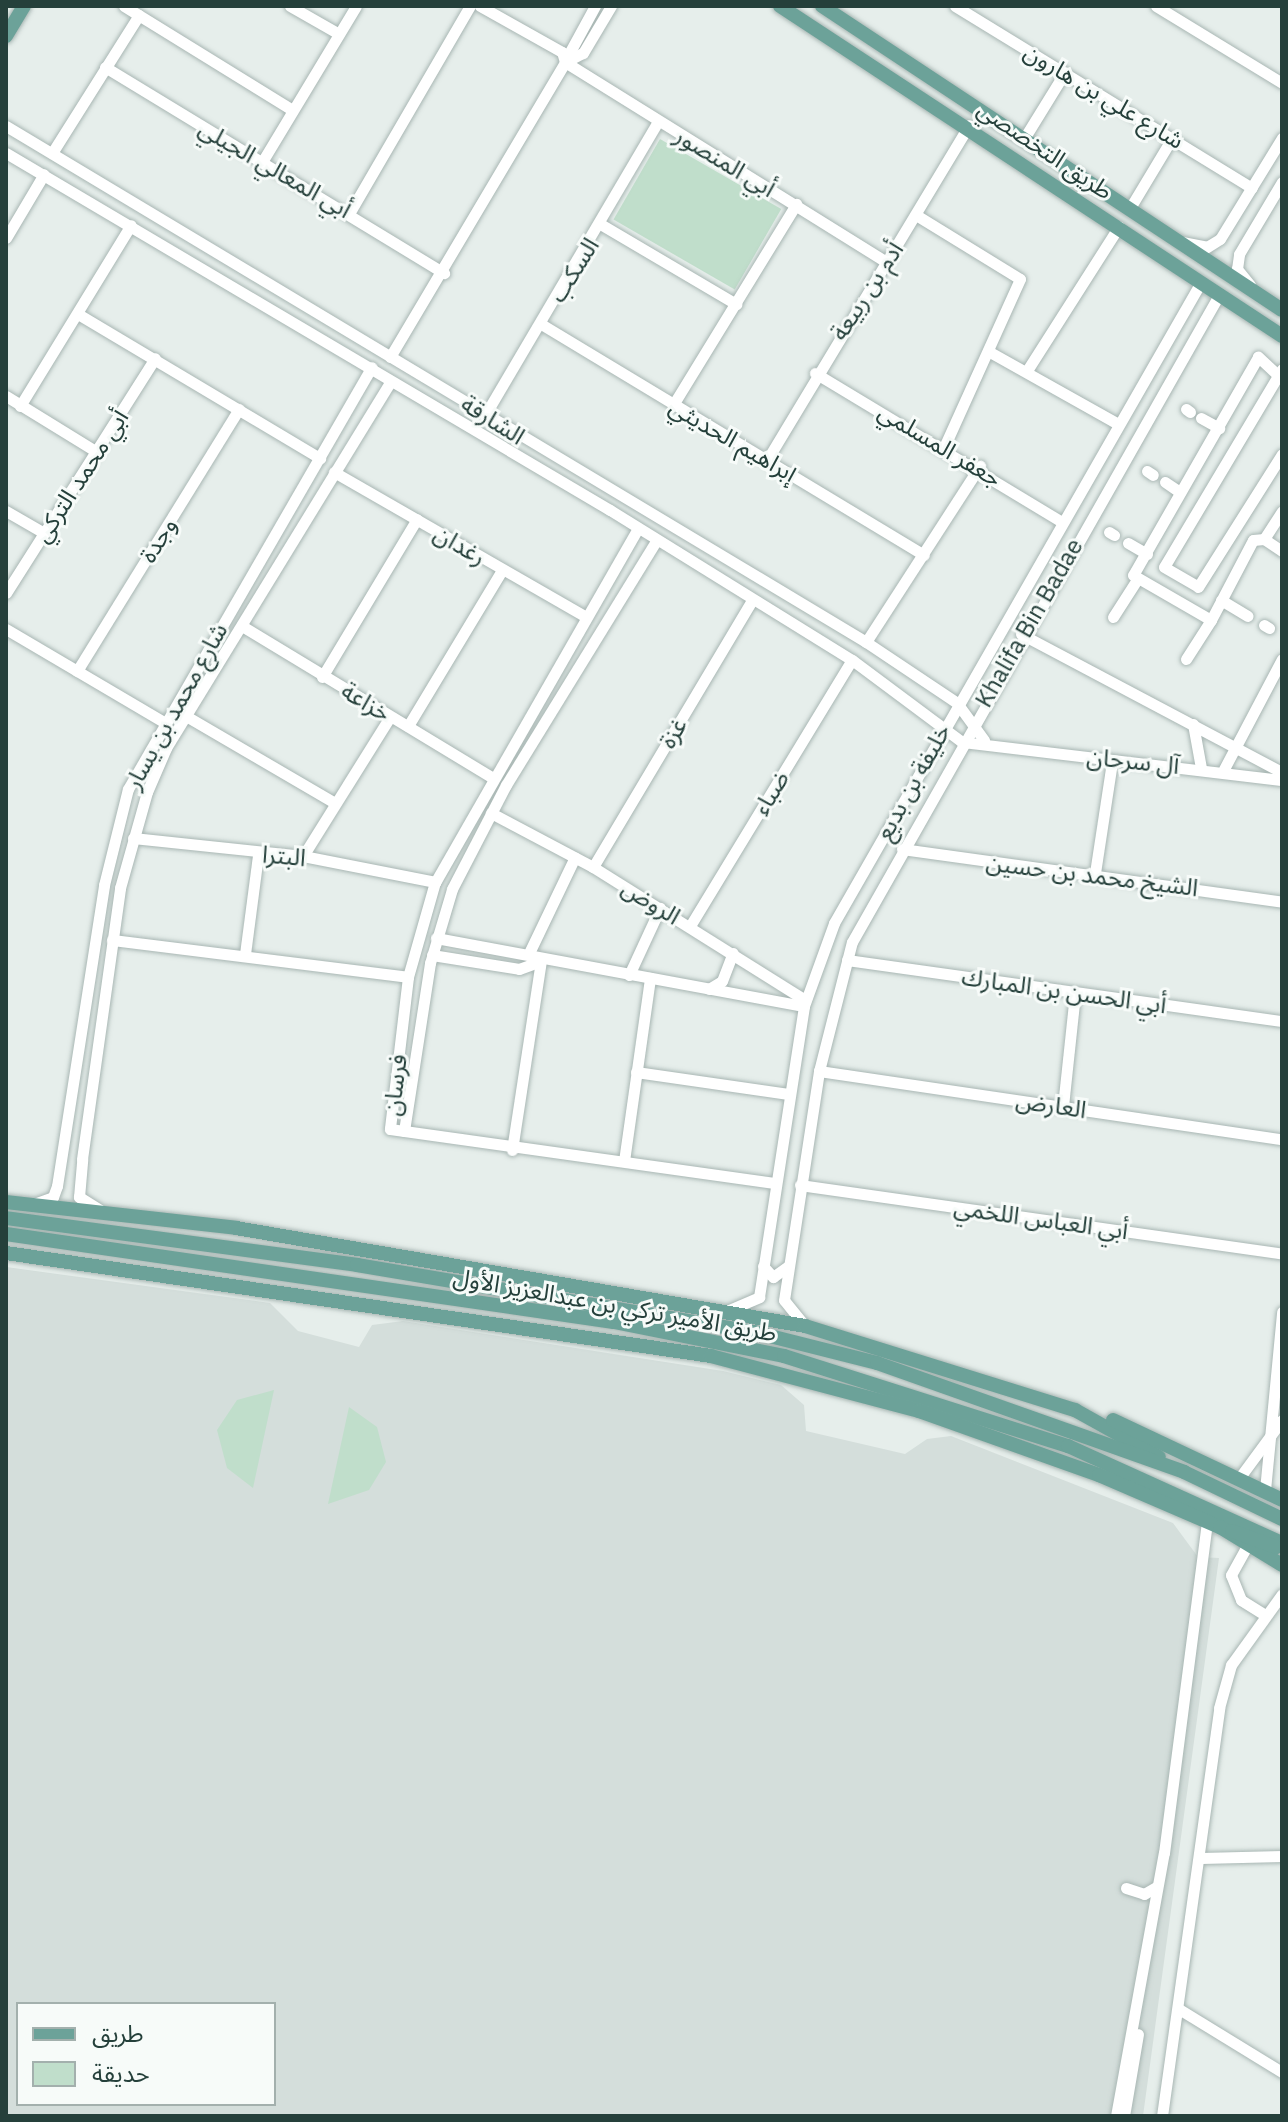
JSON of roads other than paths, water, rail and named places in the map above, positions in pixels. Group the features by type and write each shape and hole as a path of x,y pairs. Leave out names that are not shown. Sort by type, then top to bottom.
{"main road":[{"path":"6,36 24,6"},
{"name":"طريق التخصصي","path":"822,6 842,11 1282,310"},
{"name":"طريق التخصصي","path":"782,7 969,124 1282,336"},
{"path":"6,1202 284,1235 729,1310 805,1326 1168,1441 1282,1500"},
{"name":"طريق الأمير تركي بن عبدالعزيز الأول","path":"6,1218 169,1239 754,1332 877,1363 1184,1472 1282,1519"},
{"name":"طريق الأمير تركي بن عبدالعزيز الأول","path":"6,1234 366,1285 685,1335 890,1386 1068,1446 1282,1543"},
{"path":"169,1239 284,1235"},
{"path":"6,1253 711,1356 818,1383 1058,1461 1282,1550"},
{"path":"366,1285 452,1318"},
{"path":"1075,1410 1184,1472"},
{"path":"1214,1524 1282,1565"}],"street":[{"path":"124,6 291,109"},
{"path":"290,6 339,34"},
{"path":"262,162 291,109 356,6"},
{"path":"350,212 470,6"},
{"name":"أبي المنصور","path":"480,6 562,52 565,62 886,262"},
{"path":"390,357 444,273 595,6"},
{"path":"565,62 583,53 611,6"},
{"path":"1156,6 1173,10 1282,83"},
{"name":"شارع علي بن هارون","path":"958,7 1252,188"},
{"path":"52,153 139,15"},
{"name":"أبي المعالي الجيلي","path":"105,67 350,212 444,273"},
{"path":"1025,137 1065,72"},
{"name":"السكب","path":"485,415 602,225 658,121"},
{"name":"أدم بن ربيعة","path":"767,460 815,373 916,215 969,124"},
{"name":"الشارقة","path":"6,126 578,473 866,642 957,703 971,725"},
{"path":"1130,208 1172,138"},
{"path":"1182,242 1215,245 1236,217 1282,138"},
{"name":"الشارقة","path":"6,153 570,486 852,660 945,724 962,742"},
{"path":"6,238 44,174"},
{"path":"1261,297 1237,269 1254,227 1282,182"},
{"path":"673,405 796,204"},
{"path":"916,215 1020,279 945,445"},
{"path":"1236,217 1232,244 1254,227"},
{"path":"20,406 131,225"},
{"path":"602,225 736,304"},
{"path":"1028,369 1119,226"},
{"name":"خليفة بن بديع","path":"729,1310 759,1297 774,1183 804,1003 834,923 957,703 1201,282"},
{"name":"Khalifa Bin Badae","path":"805,1326 784,1300 819,1071 847,960 902,849 1021,634 1219,295"},
{"path":"303,327 313,310"},
{"path":"78,314 320,458"},
{"path":"1179,321 1194,318 1199,329"},
{"name":"إبراهيم الحديثي","path":"541,324 924,555"},
{"path":"988,351 1028,369 1118,424"},
{"path":"1113,617 1138,578 1145,558 1180,492 1243,392 1258,357 1270,360 1281,375 1260,401 1161,568 1200,591 1282,454"},
{"name":"أبي محمد التركي","path":"6,593 155,358"},
{"name":"شارع محمد بن يسار","path":"31,1206 53,1197 104,885 128,789 162,721 372,367"},
{"name":"جعفر المسلمي","path":"815,373 980,466 1062,522"},
{"name":"شارع محمد بن يسار","path":"108,1214 79,1197 112,940 133,838 186,716 391,381"},
{"path":"364,384 380,398"},
{"path":"6,396 97,452"},
{"name":"وجدة","path":"77,671 239,409"},
{"path":"1192,413 1218,432"},
{"path":"866,642 980,466"},
{"name":"رغدان","path":"334,472 586,617"},
{"path":"570,486 578,473"},
{"path":"1165,482 1180,492"},
{"path":"6,511 44,533"},
{"path":"1264,539 1282,511"},
{"path":"322,677 417,519"},
{"name":"فرسان","path":"637,530 491,777 435,882 408,977 390,1129 404,1131 434,947 491,813 656,541"},
{"path":"1186,659 1211,620 1253,540 1264,539 1282,551"},
{"path":"1128,543 1145,558"},
{"path":"408,726 502,570"},
{"path":"1138,578 1211,620"},
{"name":"غزة","path":"593,867 752,600"},
{"path":"1219,603 1248,616"},
{"name":"خزاعة","path":"242,626 491,777"},
{"path":"6,629 162,721"},
{"path":"1021,634 1282,772"},
{"path":"1224,769 1233,744 1282,659"},
{"name":"ضباء","path":"690,926 852,660"},
{"path":"186,716 335,803"},
{"path":"303,856 390,717"},
{"path":"1193,724 1201,768"},
{"path":"971,725 984,740"},
{"name":"آل سرحان","path":"962,742 984,740 1112,762 1224,769 1282,780"},
{"path":"1095,873 1112,762"},
{"name":"الروض","path":"491,813 593,867 733,953 804,1003"},
{"name":"البترا","path":"133,838 258,855 303,856 435,882"},
{"name":"الشيخ محمد بن حسين","path":"902,849 1095,873 1282,902"},
{"path":"245,954 258,855"},
{"path":"529,953 575,857"},
{"path":"629,975 660,908"},
{"path":"112,940 245,954 408,977"},
{"path":"420,940 434,947 519,969 541,961"},
{"path":"434,947 529,953 541,961 804,1003"},
{"path":"708,989 722,981 733,953"},
{"name":"أبي الحسن بن المبارك","path":"847,960 1282,1021"},
{"path":"512,1150 541,961"},
{"path":"624,1161 650,978"},
{"path":"1063,1106 1075,993"},
{"name":"العارض","path":"819,1071 1282,1139"},
{"path":"636,1072 788,1094"},
{"path":"404,1131 512,1150 624,1161 774,1183"},
{"path":"61,1158 66,1173 75,1175 82,1159"},
{"name":"أبي العباس اللخمي","path":"800,1185 1282,1254"},
{"path":"763,1266 773,1277 789,1265"},
{"path":"1265,1490 1264,1450 1282,1312"},
{"path":"1240,1477 1264,1450 1282,1420"},
{"path":"1116,2116 1214,1524"},
{"path":"1247,1546 1231,1575 1241,1600 1263,1614"},
{"path":"1162,2116 1201,1858 1219,1708 1231,1665 1263,1614 1282,1594"},
{"path":"1201,1858 1282,1856"},
{"path":"1126,1888 1144,1894 1156,1887"},
{"path":"1124,2116 1156,1887"},
{"path":"1179,2009 1282,2072"}]}
